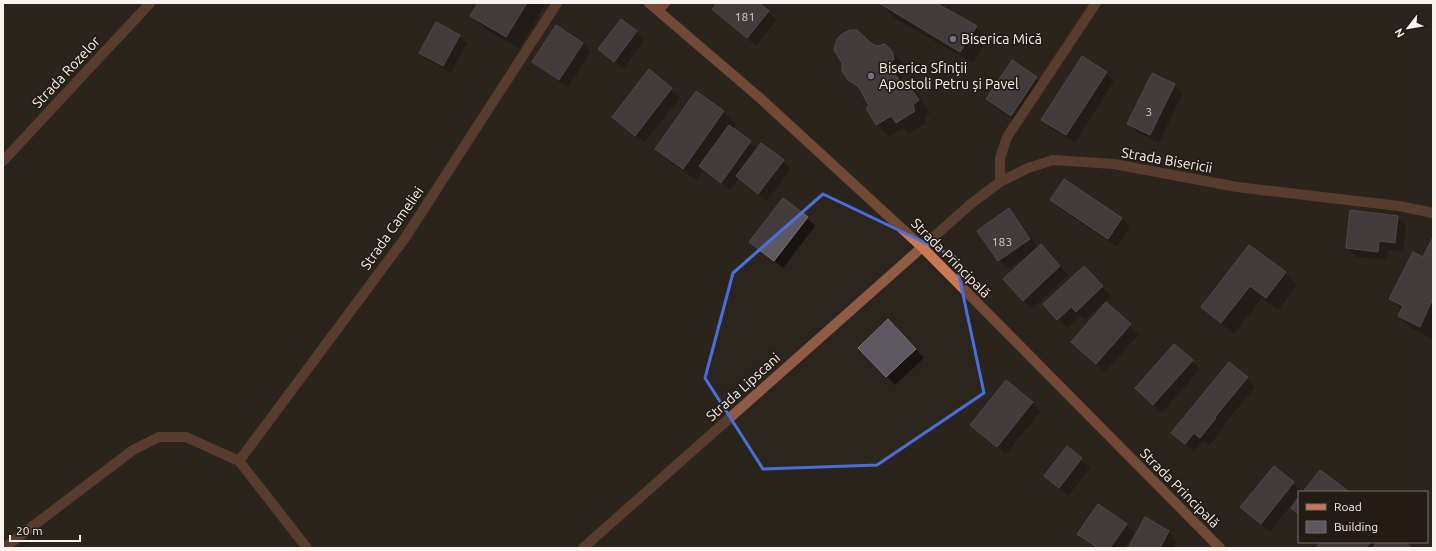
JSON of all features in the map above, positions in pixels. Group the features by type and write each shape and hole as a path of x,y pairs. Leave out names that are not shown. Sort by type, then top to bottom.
{"main road":[{"name":"Strada Principală","path":"649,3 662,7 922,247 1220,548"}],"street":[{"name":"Strada Rozelor","path":"3,161 150,3"},
{"name":"Strada Cameliei","path":"239,461 405,238 557,3"},
{"path":"1000,182 1000,158 1007,137 1096,3"},
{"name":"Strada Bisericii","path":"922,247 972,202 1000,182 1028,168 1053,160 1114,164 1237,187 1399,206 1433,213"},
{"name":"Strada Lipscani","path":"582,548 922,247"},
{"path":"4,548 133,450 159,437 186,437 239,461 307,548"}],"highlighted area":[{"path":"823,194 955,257 984,393 877,465 763,469 705,378 733,273"}],"building":[{"path":"478,3 527,3 506,37 470,16"},
{"path":"717,3 759,3 769,11 747,38 712,9"},
{"name":"Biserica Mică","path":"879,3 936,3 977,26 960,52"},
{"path":"621,19 637,31 614,62 598,49"},
{"path":"436,22 460,35 443,66 419,53"},
{"path":"556,25 583,43 559,80 532,62"},
{"name":"Biserica Sfinții Apostoli Petru și Pavel","path":"850,30 857,30 872,44 878,46 885,44 892,51 894,58 890,66 901,83 905,80 919,100 913,105 915,111 896,123 891,116 876,125 866,108 869,106 861,91 857,86 848,80 842,71 842,63 834,50 837,39 842,34"},
{"path":"1082,56 1107,72 1066,135 1041,120"},
{"path":"1012,60 1037,77 1011,116 986,99"},
{"path":"649,69 672,88 635,136 612,117"},
{"path":"1152,73 1175,84 1150,135 1127,124"},
{"path":"696,91 724,111 683,169 655,149"},
{"path":"729,125 751,141 721,183 699,166"},
{"path":"761,143 784,160 758,194 736,176"},
{"path":"1064,179 1122,218 1108,239 1050,200"},
{"path":"783,198 808,217 774,261 749,242"},
{"path":"1009,208 1030,239 998,261 977,231"},
{"path":"1350,210 1398,216 1395,243 1379,241 1378,252 1346,248"},
{"path":"1433,237 1433,298 1420,327 1398,316 1403,306 1389,299 1413,252 1423,257"},
{"path":"1041,244 1060,266 1023,301 1003,279"},
{"path":"1249,245 1286,272 1266,298 1250,286 1221,323 1201,307"},
{"path":"1084,266 1103,286 1076,312 1071,307 1057,320 1043,304"},
{"path":"1106,302 1131,324 1096,364 1071,342"},
{"path":"888,319 916,349 886,377 858,348"},
{"path":"1174,344 1193,360 1153,405 1135,388"},
{"path":"1229,362 1248,377 1200,438 1194,433 1185,444 1171,433"},
{"path":"1006,380 1033,402 997,447 970,425"},
{"path":"1067,446 1082,458 1059,488 1044,476"},
{"path":"1274,466 1294,482 1261,524 1240,507"},
{"path":"1320,470 1348,491 1304,491"},
{"path":"1298,498 1298,513 1291,508"},
{"path":"1098,504 1127,524 1110,548 1098,548 1077,534"},
{"path":"1145,517 1169,531 1160,548 1128,548"},
{"path":"1319,543 1370,543 1366,548 1316,548"},
{"path":"1376,543 1405,543 1411,547 1373,548"}],"place":[{"name":"Biserica Mică","path":"953,39"},
{"name":"Biserica Sfinții Apostoli Petru și Pavel","path":"871,76"}]}
